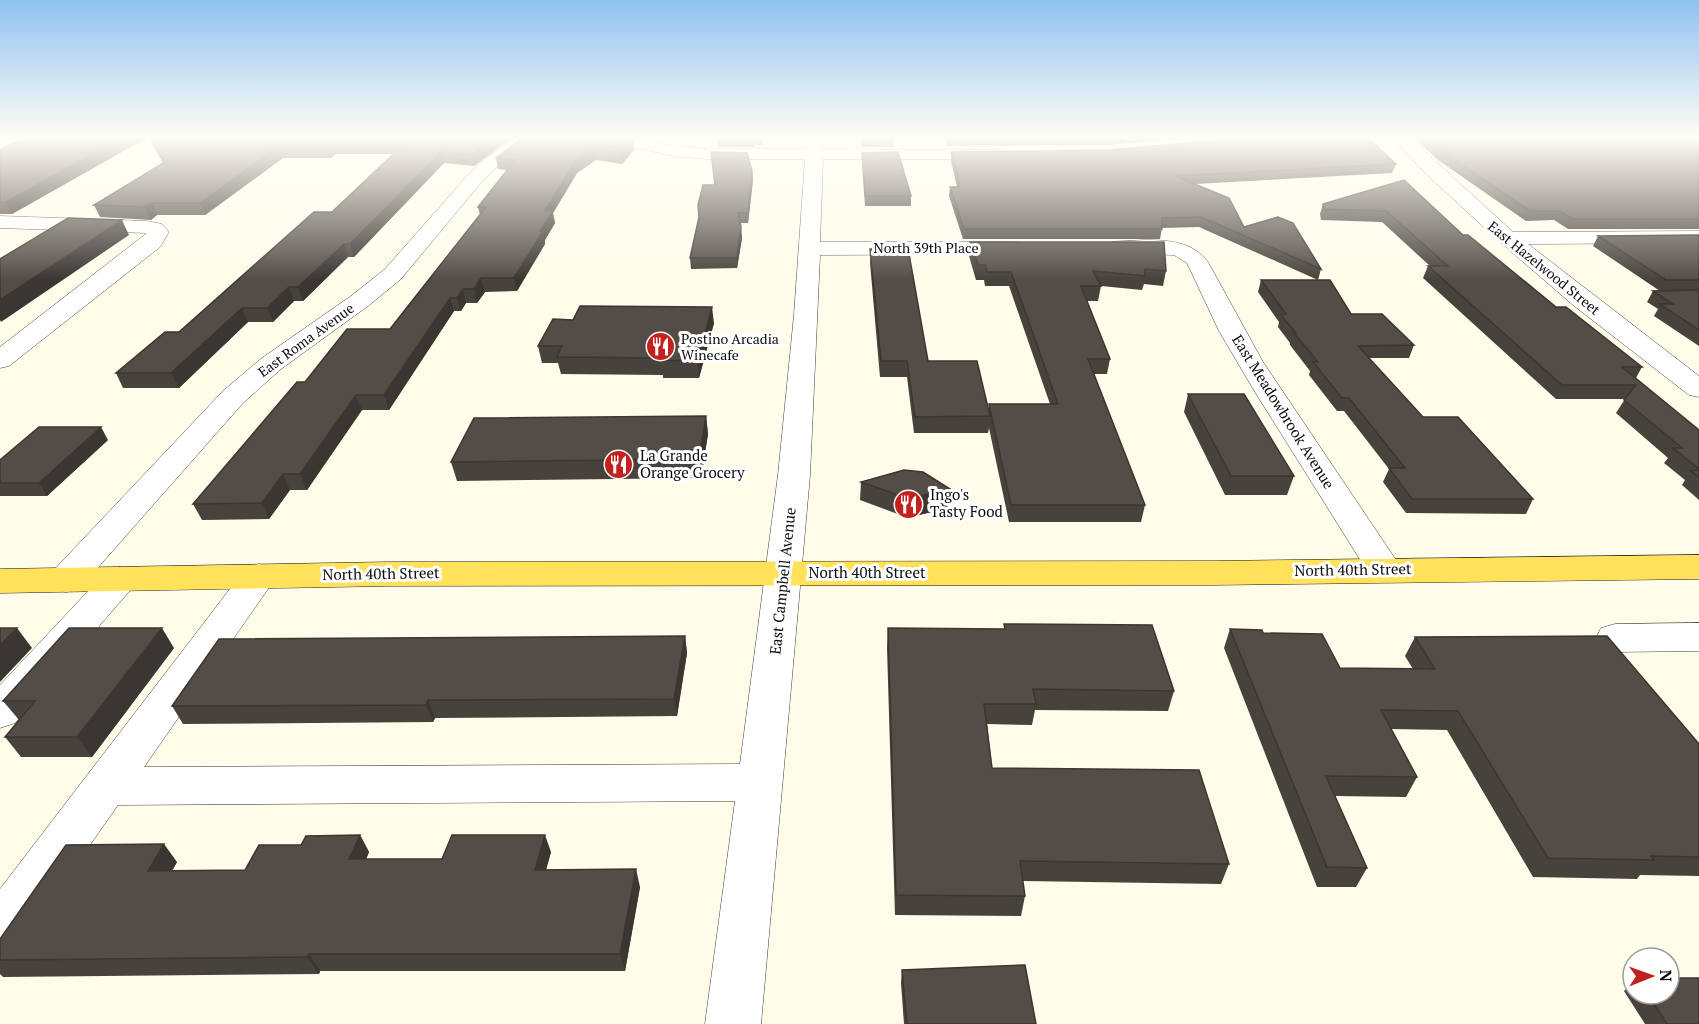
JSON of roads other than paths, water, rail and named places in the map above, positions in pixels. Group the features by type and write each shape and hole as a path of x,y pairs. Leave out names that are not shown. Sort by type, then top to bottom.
{"main road":[{"name":"North 40th Street","path":"0,581 259,576 1194,573 1699,567"}],"street":[{"name":"East Roma Avenue","path":"66,580 217,413 255,376 297,344 361,301 394,272 472,184"},
{"name":"East Campbell Avenue","path":"734,1024 759,782 785,573 799,420 812,184"},
{"name":"East Hazelwood Street","path":"1445,184 1611,324 1699,389"},
{"path":"0,222 147,226 159,232 152,242 0,360"},
{"path":"1507,238 1699,237"},
{"name":"East Meadowbrook Avenue","path":"1097,248 1157,247 1187,252 1201,264 1222,314 1250,363 1288,425 1384,569"},
{"name":"North 39th Place","path":"809,249 1037,248"},
{"path":"8,907 107,786 259,576"},
{"path":"0,712 120,579"},
{"path":"1615,638 1699,637"},
{"path":"107,786 759,782"}],"place":[{"name":"Postino Arcadia Winecafe","path":"660,347"},
{"name":"La Grande Orange Grocery","path":"619,465"},
{"name":"Ingo's Tasty Food","path":"909,504"}]}
